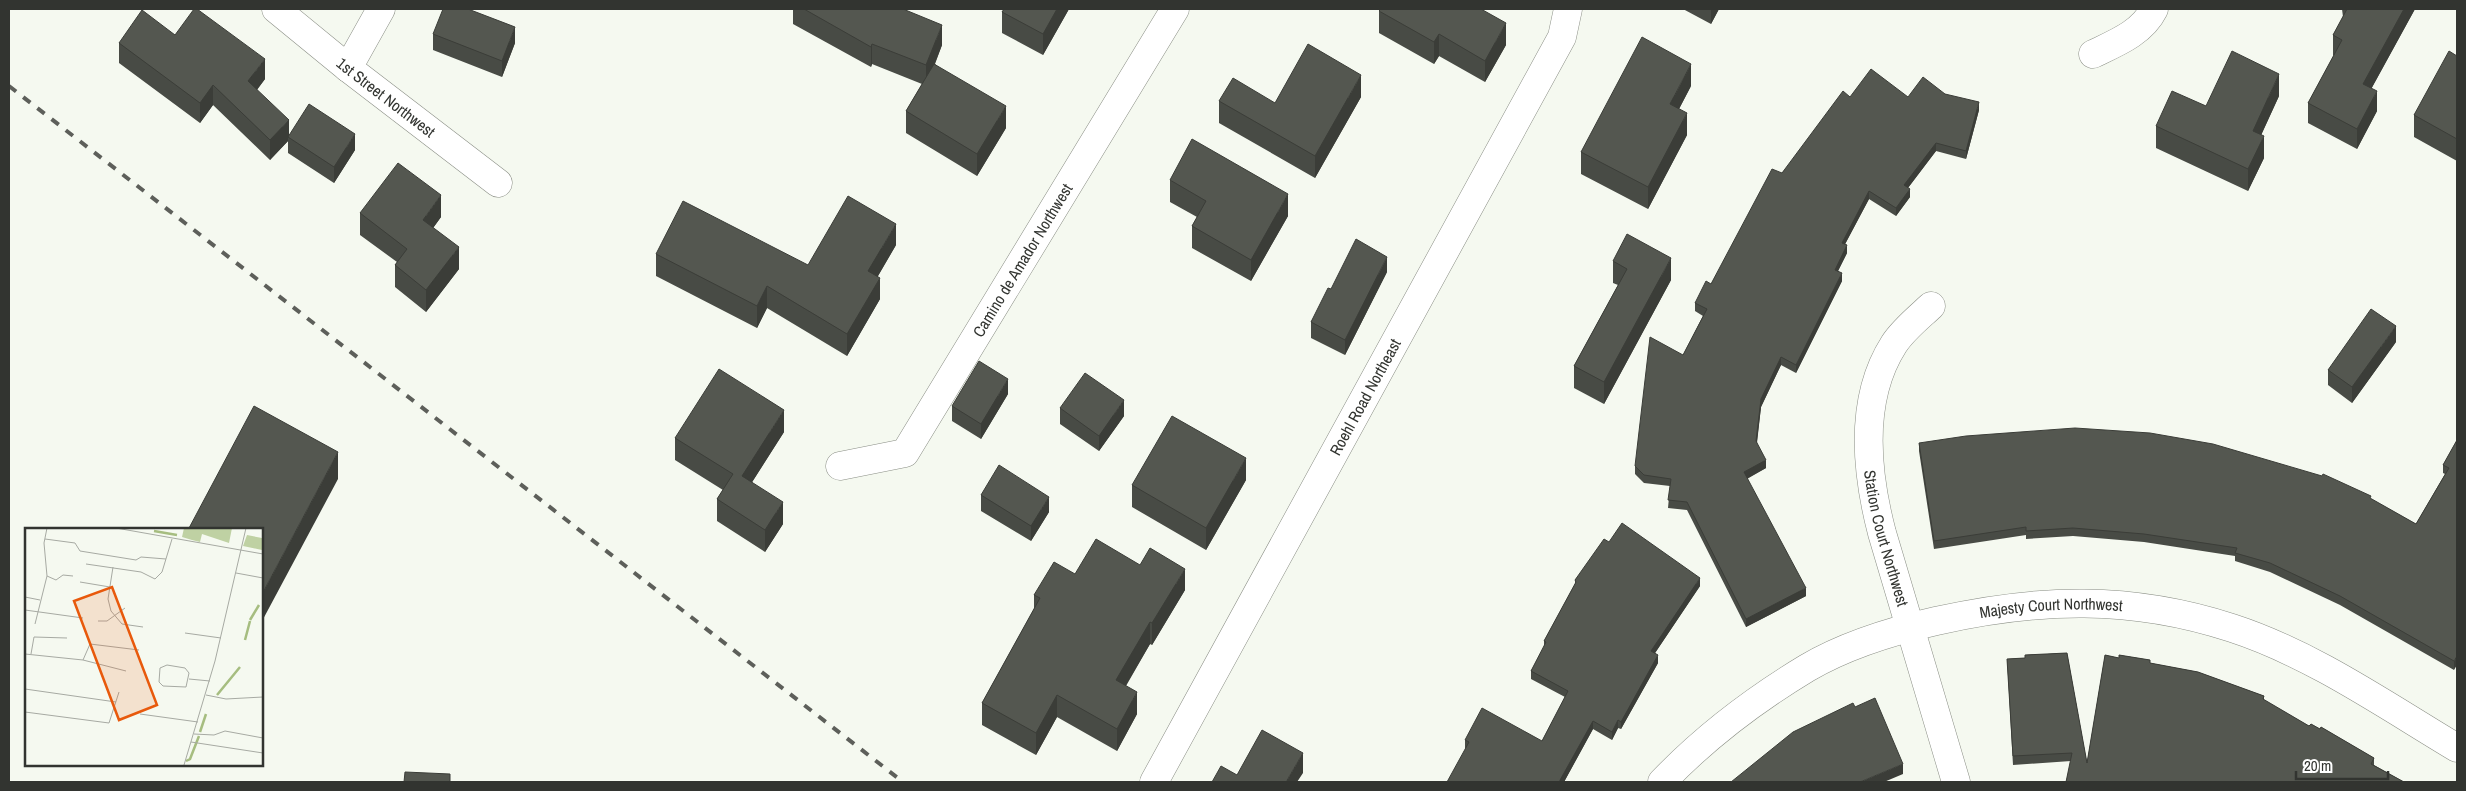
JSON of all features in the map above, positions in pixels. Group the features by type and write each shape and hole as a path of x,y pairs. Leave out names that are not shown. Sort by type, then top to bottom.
{"street":[{"name":"1st Street Northwest","path":"276,9 348,68 498,183"},
{"path":"348,68 381,9"},
{"name":"Camino de Amador Northwest","path":"840,466 905,453 1175,9"},
{"name":"Roehl Road Northeast","path":"1154,782 1562,37 1568,9"},
{"path":"2093,54 2120,42 2137,30 2154,9"},
{"name":"Station Court Northwest","path":"1931,306 1895,343 1883,363 1872,398 1868,434 1874,501 1956,782"},
{"name":"Majesty Court Northwest","path":"1662,782 1718,729 1760,698 1809,667 1854,646 1910,627 1971,613 2037,604 2095,603 2143,608 2231,628 2273,644 2354,686 2457,748"}],"building":[{"path":"194,9 197,9 265,59 248,81 289,120 270,140 213,85 200,103 119,43 142,10 175,35"},
{"path":"443,9 468,9 515,27 502,61 433,34"},
{"path":"804,9 903,9 942,25 926,65 872,44 871,47"},
{"path":"1004,9 1057,9 1043,34 1002,12"},
{"path":"1381,9 1481,9 1506,23 1485,61 1439,34 1434,42 1379,11"},
{"path":"2347,9 2404,9 2363,84 2377,91 2357,129 2308,103 2342,40 2333,35"},
{"path":"1642,37 1691,64 1670,104 1687,113 1648,187 1581,152"},
{"path":"1308,44 1361,75 1315,156 1219,101 1233,78 1275,103"},
{"path":"2232,51 2279,74 2253,131 2264,136 2248,169 2156,126 2172,91 2206,106"},
{"path":"2449,51 2457,56 2457,139 2414,115"},
{"path":"934,64 1006,106 977,154 906,111"},
{"path":"1871,69 1908,97 1923,77 1945,94 1979,102 1966,151 1936,143 1904,185 1910,189 1896,208 1869,191 1842,243 1847,245 1835,270 1842,273 1796,365 1781,357 1761,399 1756,441 1766,460 1744,472 1806,588 1746,619 1687,502 1668,500 1671,479 1644,475 1635,466 1650,337 1683,355 1707,309 1695,303 1706,281 1711,284 1772,169 1782,173 1843,91 1850,97"},
{"path":"309,104 355,134 334,167 288,137"},
{"path":"1192,139 1288,194 1251,260 1192,226 1206,201 1170,180"},
{"path":"398,163 441,195 423,220 459,247 426,290 395,265 407,249 360,213"},
{"path":"848,196 896,224 868,271 880,278 847,334 767,286 757,306 656,254 683,201 808,265"},
{"path":"1627,234 1671,258 1604,382 1574,366 1627,269 1613,261"},
{"path":"1356,239 1387,257 1345,340 1311,322 1328,288 1331,289"},
{"path":"2371,309 2396,326 2352,387 2328,370"},
{"path":"979,361 1008,379 981,424 952,406"},
{"path":"719,369 784,410 742,476 783,502 765,530 717,499 733,474 675,438"},
{"path":"1085,373 1124,400 1099,436 1060,408"},
{"path":"254,406 338,452 262,594 262,528 189,528"},
{"path":"1172,416 1246,458 1206,528 1132,485"},
{"path":"2075,428 2150,433 2213,444 2322,476 2323,474 2371,496 2370,498 2416,524 2449,468 2443,465 2457,440 2457,656 2454,661 2340,596 2270,563 2235,553 2237,548 2144,534 2073,528 2026,531 2026,527 1934,541 1919,443 1966,436"},
{"path":"999,465 1049,497 1031,526 981,495"},
{"path":"1622,523 1700,578 1651,651 1658,655 1621,722 1618,720 1612,732 1593,721 1559,782 1447,782 1469,742 1465,740 1482,708 1542,741 1568,691 1531,671 1546,642 1544,641 1576,582 1575,580 1604,539 1609,542"},
{"path":"1096,539 1140,565 1150,548 1185,569 1152,623 1150,622 1116,680 1137,692 1117,729 1057,695 1036,733 982,703 1040,598 1034,595 1054,562 1075,574"},
{"path":"2067,653 2087,763 2105,655 2119,658 2119,655 2150,660 2150,663 2198,672 2264,696 2263,699 2309,726 2311,724 2320,729 2321,727 2374,758 2371,764 2404,782 2066,782 2072,753 2013,756 2007,659 2025,658 2025,655"},
{"path":"1875,698 1903,764 1860,782 1731,782 1793,732 1853,703 1855,707"},
{"path":"1262,730 1303,753 1286,782 1212,782 1221,766 1237,775"},
{"path":"405,772 450,774 450,782 404,782"}],"railway":[{"path":"9,86 903,782"}]}
